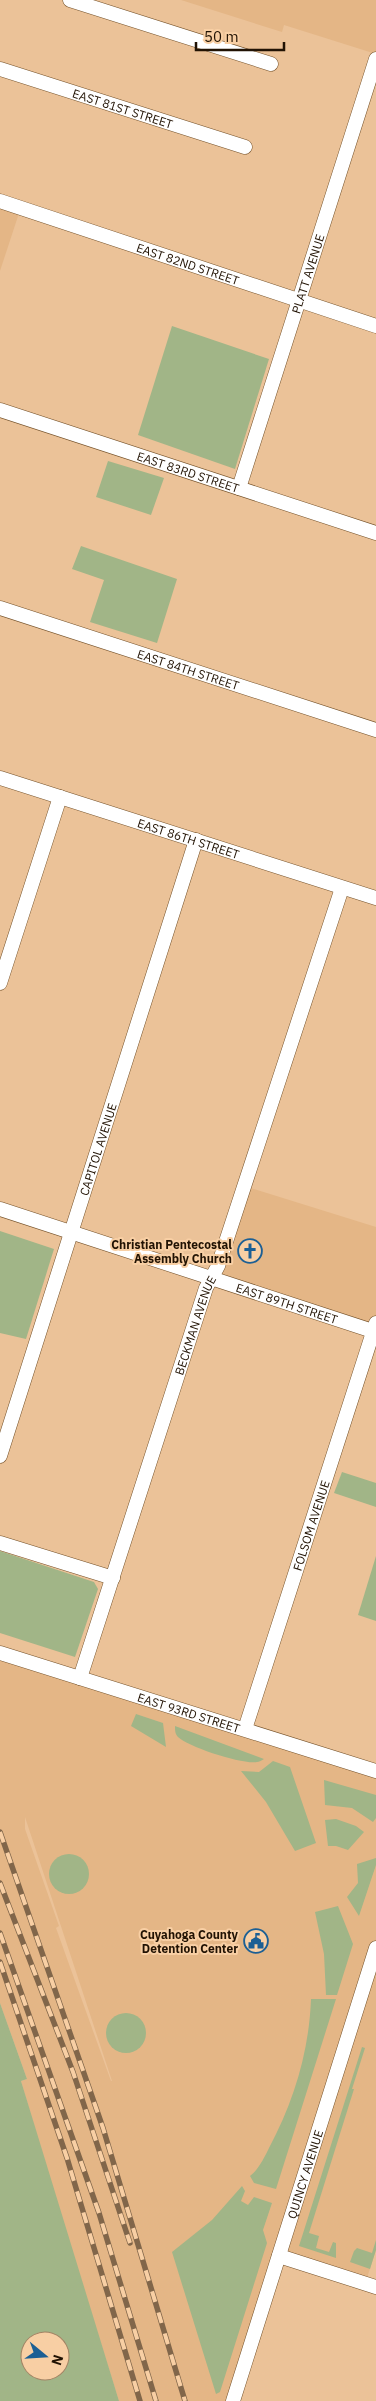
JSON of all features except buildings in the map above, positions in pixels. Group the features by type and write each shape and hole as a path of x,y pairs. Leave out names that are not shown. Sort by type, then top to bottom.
{"street":[{"path":"70,0 271,64"},
{"name":"PLATT AVENUE","path":"239,488 376,59"},
{"name":"EAST 81ST STREET","path":"0,69 245,147"},
{"name":"EAST 82ND STREET","path":"0,201 376,326"},
{"name":"EAST 83RD STREET","path":"0,410 376,533"},
{"name":"EAST 84TH STREET","path":"0,608 376,730"},
{"name":"EAST 86TH STREET","path":"0,778 376,898"},
{"path":"0,983 60,796"},
{"name":"CAPITOL AVENUE","path":"0,1456 196,840"},
{"name":"BECKMAN AVENUE","path":"80,1678 205,1290 221,1258 342,888"},
{"name":"EAST 89TH STREET","path":"0,1209 71,1234 375,1328"},
{"name":"FOLSOM AVENUE","path":"245,1729 375,1328"},
{"path":"0,1543 113,1578"},
{"name":"EAST 93RD STREET","path":"0,1653 376,1771"},
{"name":"QUINCY AVENUE","path":"233,2401 376,1948"},
{"path":"279,2256 376,2287"}],"shaded area":[{"path":"181,0 376,0 376,54 284,25 282,32"},
{"path":"0,201 21,207 0,271"},
{"path":"244,1186 376,1227 376,1332 212,1278"},
{"path":"0,1653 376,1771 376,2250 365,2284 279,2257 233,2401 119,2401 58,2207 21,2081 27,2079 0,2003","holes":["25,1817 112,2081 56,1928 59,1926 25,1829"]}],"green space":[{"path":"172,326 269,359 235,469 138,435"},
{"path":"108,461 164,478 151,515 96,497"},
{"path":"81,546 177,579 157,643 90,622 104,580 72,569"},
{"path":"0,1231 54,1249 26,1339 0,1333"},
{"path":"342,1472 376,1483 376,1507 334,1493"},
{"path":"0,1551 94,1582 98,1589 75,1657 0,1633"},
{"path":"376,1556 376,1621 358,1615"},
{"path":"136,1714 163,1723 166,1747 131,1726"},
{"path":"175,1726 264,1759 257,1762 241,1761 193,1746 178,1737"},
{"path":"273,1761 290,1767 316,1843 295,1851 266,1802 241,1771 259,1772"},
{"path":"324,1780 376,1795 376,1818 373,1822 352,1808 325,1805"},
{"path":"336,1819 356,1826 364,1832 348,1850 336,1846 328,1846 325,1820"},
{"path":"69,1854 83,1860 89,1874 83,1888 69,1894 55,1888 49,1874 55,1860"},
{"path":"376,1858 376,1865 359,1916 347,1897 358,1883 357,1864"},
{"path":"338,1906 353,1944 337,1995 326,1995 324,1954 315,1912"},
{"path":"311,1999 336,1999 276,2189 254,2183 250,2176 259,2167 265,2156 293,2094 307,2038"},
{"path":"0,2003 27,2079 21,2081 119,2401 0,2401"},
{"path":"126,2013 140,2019 146,2033 140,2047 126,2053 112,2047 106,2033 112,2019"},
{"path":"362,2047 365,2048 352,2089 354,2089 309,2233 319,2236 316,2248 329,2252 333,2242 336,2243 336,2258 299,2246"},
{"path":"242,2186 245,2191 241,2201 248,2205 254,2197 272,2203 263,2230 267,2243 220,2392 216,2394 172,2252 212,2220"},
{"path":"376,2240 376,2250 370,2269 350,2262 357,2248 372,2253"}],"railway":[{"path":"0,1832 103,2128 185,2401"},
{"path":"0,1883 73,2072 130,2243"},
{"path":"0,1933 99,2213 156,2401"},
{"path":"0,1962 67,2158 140,2401"}],"place":[{"name":"Christian Pentecostal Assembly Church","path":"250,1251"},
{"name":"Cuyahoga County Detention Center","path":"256,1941"}]}
